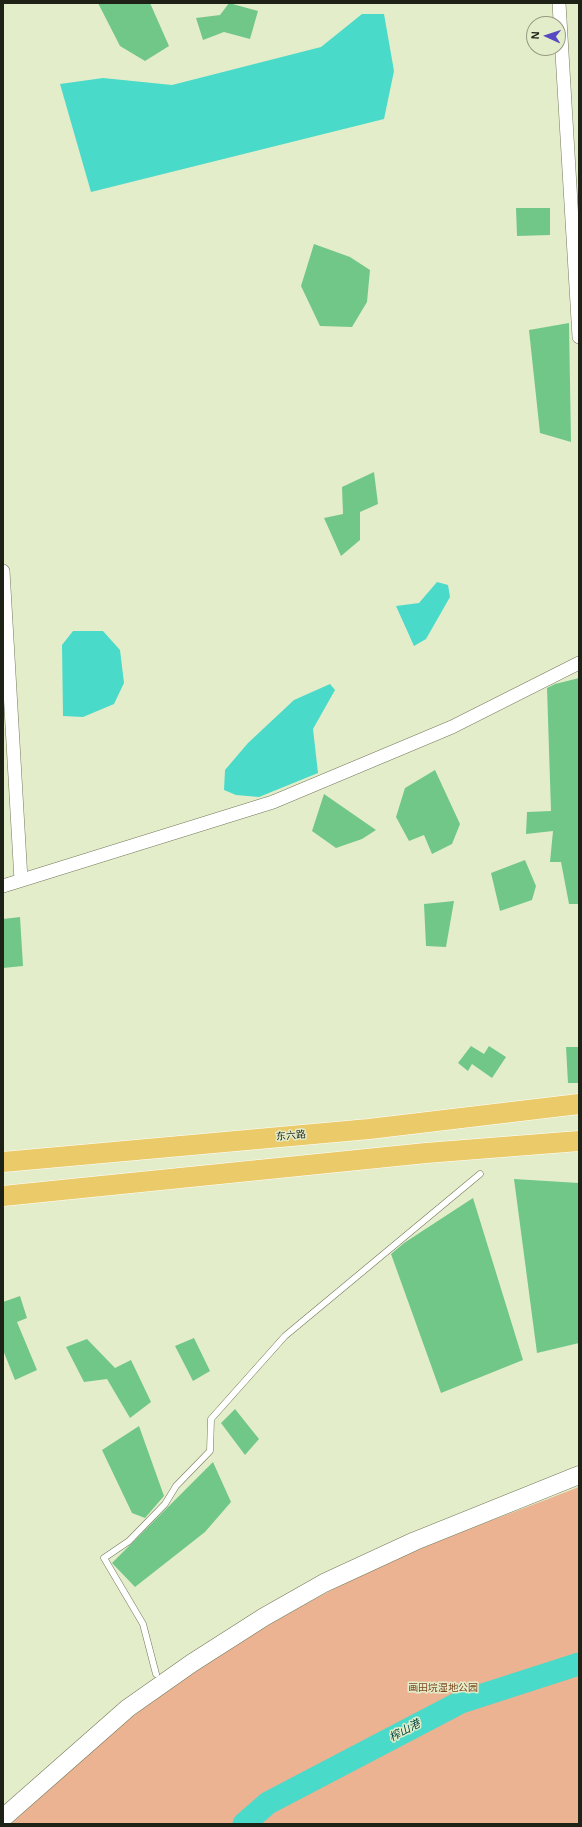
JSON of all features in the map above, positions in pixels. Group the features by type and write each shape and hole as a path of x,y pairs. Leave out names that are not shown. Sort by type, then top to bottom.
{"main road":[{"name":"东六路","path":"3,1162 361,1130 579,1104"},
{"path":"3,1196 426,1153 579,1140"},
{"path":"3,1802 119,1701 156,1674 227,1628 322,1572 411,1530 579,1463"},
{"path":"3,1818 128,1708 192,1663 264,1617 324,1583 415,1541 579,1475"}],"street":[{"path":"559,3 579,337"},
{"path":"3,571 21,880"},
{"path":"3,886 272,802 452,727 579,663"}],"lane":[{"path":"156,1674 143,1624 104,1558 129,1541 160,1509 176,1486 210,1451 211,1419 285,1336 480,1174"}],"green space":[{"name":"画田垸湿地公园","path":"579,1487 579,1824 11,1824 128,1720 220,1655 272,1623 326,1593 380,1566 436,1542"}],"water":[{"path":"362,14 384,14 394,71 384,119 91,192 60,84 103,78 172,85 321,47"},
{"path":"437,582 448,585 450,597 426,639 414,646 396,606 419,603"},
{"path":"73,631 103,631 120,650 124,683 114,704 83,717 63,716 62,645"},
{"path":"330,684 335,690 313,729 318,773 259,797 236,795 224,790 225,770 248,743 294,700"}],"building":[{"path":"98,3 150,3 169,46 145,61 120,46"},
{"path":"229,3 258,11 250,39 224,32 203,40 196,18 220,15"},
{"path":"516,208 550,208 550,235 517,236"},
{"path":"314,244 350,257 370,270 367,302 352,327 320,326 301,286"},
{"path":"569,323 571,442 540,433 529,330"},
{"path":"374,472 378,504 360,512 360,540 341,556 324,518 343,514 342,487"},
{"path":"579,678 579,904 569,904 561,862 550,862 553,831 526,834 527,812 551,811 547,688 555,684"},
{"path":"435,770 460,824 452,844 432,854 424,835 409,841 396,817 405,788"},
{"path":"324,794 376,830 362,839 336,848 312,831"},
{"path":"525,860 536,886 532,900 500,911 491,873"},
{"path":"454,901 446,947 426,946 424,904"},
{"path":"20,917 23,966 3,968 3,919"},
{"path":"471,1046 484,1054 489,1046 506,1057 492,1078 472,1064 468,1071 458,1063"},
{"path":"566,1047 579,1047 579,1083 568,1083"},
{"path":"514,1179 579,1183 579,1343 537,1353"},
{"path":"473,1198 523,1360 441,1393 391,1254 404,1243"},
{"path":"20,1296 27,1318 17,1322 37,1370 15,1380 3,1350 3,1302"},
{"path":"194,1338 210,1371 193,1381 175,1346"},
{"path":"87,1339 115,1368 131,1360 151,1402 130,1418 107,1379 84,1382 66,1347"},
{"path":"235,1409 259,1439 245,1455 221,1423"},
{"path":"139,1426 164,1496 145,1518 132,1513 102,1450"},
{"path":"213,1462 231,1502 205,1532 135,1587 112,1563"}],"waterway":[{"name":"榨山港","path":"244,1824 268,1803 461,1702 579,1664"}]}
